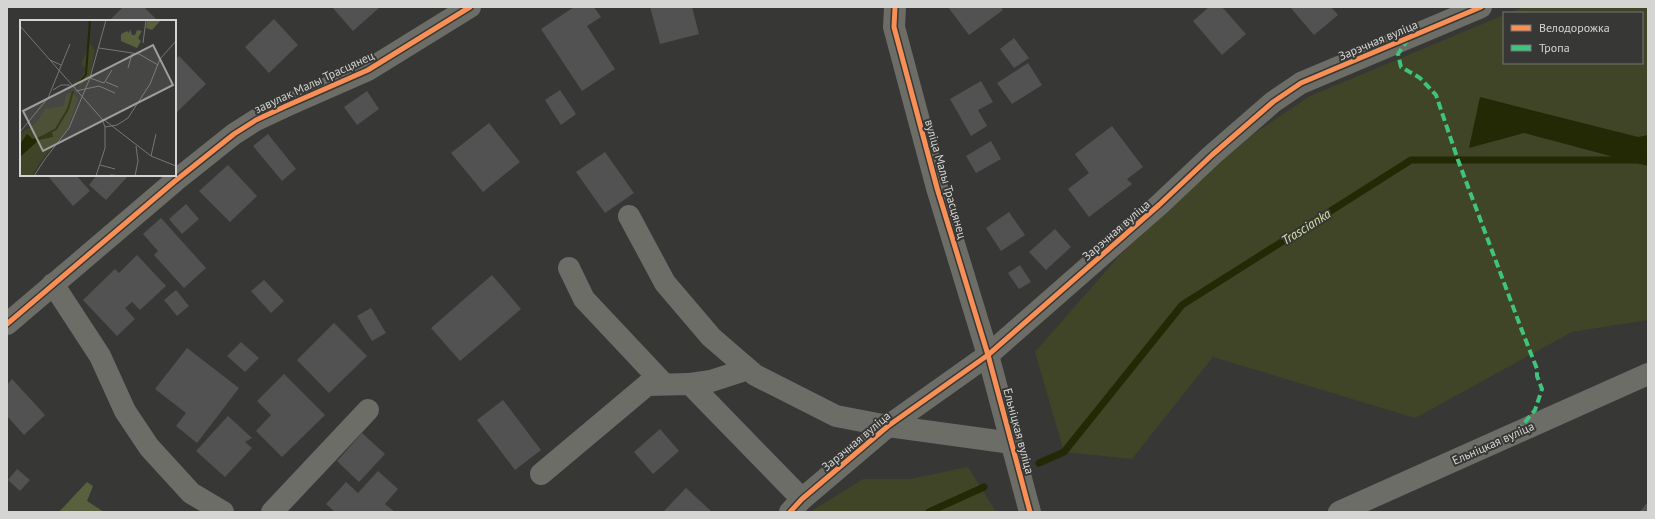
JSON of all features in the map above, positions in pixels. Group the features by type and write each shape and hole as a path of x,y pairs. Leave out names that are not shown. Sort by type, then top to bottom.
{"street":[{"name":"завулак Малы Трасцянец","path":"7,324 175,181 234,134 256,120 368,70 470,7"},
{"name":"вуліца Малы Трасцянец","path":"884,7 894,17 937,188 988,355"},
{"name":"Зарэчная вуліца","path":"796,505 888,426 988,355 1159,205 1212,155 1273,102 1301,83 1481,7"},
{"path":"629,216 665,283 710,337 755,375 836,416 888,426 1012,443"},
{"path":"569,268 584,299 664,384"},
{"path":"53,284 100,356 125,411 149,448 191,493 223,512"},
{"name":"Ельніцкая вуліца","path":"988,355 1030,512"},
{"path":"541,474 647,385 690,384 711,381 748,369"},
{"name":"Ельніцкая вуліца","path":"1339,512 1648,374"},
{"path":"690,384 796,505"},
{"path":"272,512 368,410"}],"shaded area":[{"path":"1524,7 1648,7 1648,320 1572,332 1415,418 1213,357 1132,459 1064,452 1035,352 1120,255 1240,143 1310,96 1503,15 1503,64 1643,64 1643,12 1512,12"},
{"path":"1480,97 1638,137 1648,135 1648,166 1524,133 1469,148"},
{"path":"968,467 996,512 810,512 863,479 910,479"},
{"path":"87,482 93,486 87,501 104,512 59,512"}],"building":[{"path":"123,7 144,7 157,20 110,20"},
{"path":"332,7 380,7 353,31"},
{"path":"574,7 594,7 601,17 587,26 615,69 582,91 541,29"},
{"path":"650,7 692,7 699,34 660,44"},
{"path":"948,7 1001,7 1003,10 969,35"},
{"path":"1209,7 1222,7 1246,34 1222,55 1193,21"},
{"path":"1290,7 1331,7 1338,15 1314,35"},
{"path":"274,19 298,45 269,73 245,47"},
{"path":"1014,38 1029,58 1014,68 1000,49"},
{"path":"179,56 206,84 176,113 176,58"},
{"path":"1028,63 1042,85 1012,104 997,83"},
{"path":"981,81 993,102 978,110 987,126 971,136 950,99"},
{"path":"560,90 576,114 561,125 545,100"},
{"path":"367,91 379,109 357,125 344,107"},
{"path":"489,123 520,162 483,192 451,153"},
{"path":"1112,126 1143,167 1127,179 1132,184 1089,217 1068,189 1089,173 1075,154"},
{"path":"268,134 296,169 282,181 253,146"},
{"path":"991,141 1001,159 976,173 966,156"},
{"path":"605,152 634,193 605,213 576,172"},
{"path":"228,165 257,196 230,222 199,191"},
{"path":"48,176 77,176 90,191 73,206"},
{"path":"96,176 128,176 106,200 89,185"},
{"path":"186,204 199,219 182,234 169,219"},
{"path":"1009,212 1025,235 1001,251 986,228"},
{"path":"161,218 206,268 184,288 154,255 158,251 143,234"},
{"path":"1055,229 1071,247 1046,270 1029,252"},
{"path":"137,255 166,286 140,310 132,302 125,308 135,319 117,336 83,300 115,269 119,273"},
{"path":"1020,265 1031,282 1019,289 1008,273"},
{"path":"492,275 521,309 460,361 431,328"},
{"path":"264,280 284,301 271,313 251,291"},
{"path":"176,290 189,306 177,316 164,300"},
{"path":"371,308 386,333 372,341 357,316"},
{"path":"334,323 367,356 329,393 297,360"},
{"path":"241,342 259,358 245,372 227,356"},
{"path":"187,348 239,388 197,443 176,426 186,413 155,389"},
{"path":"284,374 325,415 282,457 256,431 271,415 257,401"},
{"path":"12,379 45,415 24,435 7,416 7,385"},
{"path":"503,400 541,450 515,470 477,420"},
{"path":"228,416 252,438 245,442 252,448 225,477 196,451"},
{"path":"660,429 679,451 653,474 634,452"},
{"path":"362,433 385,454 359,482 337,461"},
{"path":"17,469 30,480 20,491 8,480"},
{"path":"378,471 398,489 385,504 395,512 335,512 326,504 346,482 358,493"},
{"path":"686,488 712,512 663,512"},
{"path":"1648,502 1648,512 1640,511"}],"waterway":[{"name":"Trascianka","path":"1039,463 1064,452 1182,305 1411,160 1648,160"},
{"name":"Trascianka","path":"929,512 984,487"}],"marked path":[{"path":"1408,39 1398,54 1401,67 1420,78 1436,95 1458,160 1537,369 1537,376 1542,389 1535,410 1517,432"}],"cycle path":[{"path":"7,324 175,181 234,134 256,120 368,70 470,7"},
{"path":"895,7 894,27 937,188 988,355 1030,512"},
{"path":"790,512 802,499 888,426 988,355 1159,205 1212,155 1273,102 1301,83 1481,7"}]}
